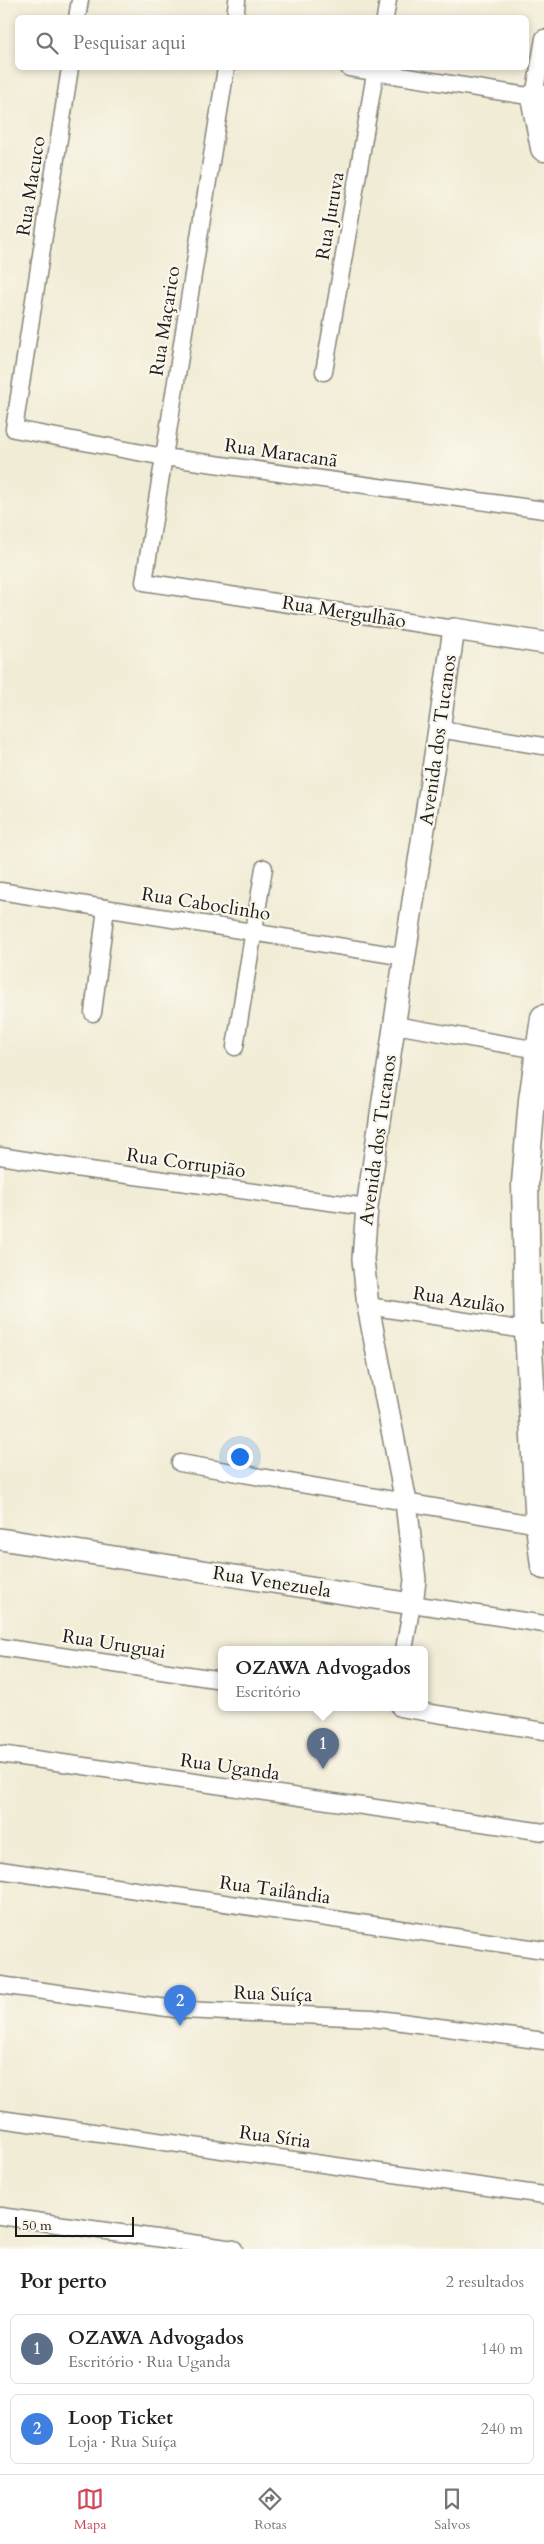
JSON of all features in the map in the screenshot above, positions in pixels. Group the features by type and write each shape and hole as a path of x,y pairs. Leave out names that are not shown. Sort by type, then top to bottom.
{"main road":[{"path":"539,98 544,148"},
{"path":"544,1018 542,1051 525,1183 536,1332 541,1525 544,1566"}],"street":[{"path":"78,15 80,0"},
{"path":"235,15 237,0"},
{"path":"386,15 388,0"},
{"path":"376,70 539,98 544,38"},
{"name":"Rua Macuco","path":"14,429 70,70"},
{"name":"Rua Maçarico","path":"144,582 226,70"},
{"name":"Rua Juruva","path":"324,372 376,70"},
{"name":"Rua Maracanã","path":"14,429 164,457 544,510"},
{"name":"Rua Mergulhão","path":"144,582 544,643"},
{"name":"Avenida dos Tucanos","path":"405,1646 415,1580 406,1502 368,1306 363,1259 367,1207 454,629"},
{"path":"439,729 543,746"},
{"path":"235,1047 264,868"},
{"name":"Rua Caboclinho","path":"0,890 405,956"},
{"path":"93,1013 106,908"},
{"path":"395,1025 542,1051"},
{"name":"Rua Corrupião","path":"0,1156 82,1169 367,1207"},
{"name":"Rua Azulão","path":"368,1306 536,1332"},
{"path":"180,1463 541,1525"},
{"name":"Rua Venezuela","path":"0,1539 544,1624"},
{"name":"Rua Uruguai","path":"0,1647 218,1679"},
{"path":"419,1711 544,1731"},
{"name":"Rua Uganda","path":"0,1754 544,1832"},
{"name":"Rua Tailândia","path":"0,1870 544,1950"},
{"name":"Rua Suíça","path":"0,1985 182,2010 372,2018 544,2041"},
{"name":"Rua Síria","path":"0,2119 544,2195"},
{"path":"0,2216 234,2249"}],"place":[{"name":"OZAWA Advogados","path":"323,1769"},
{"name":"Loop Ticket","path":"180,2026"}]}
